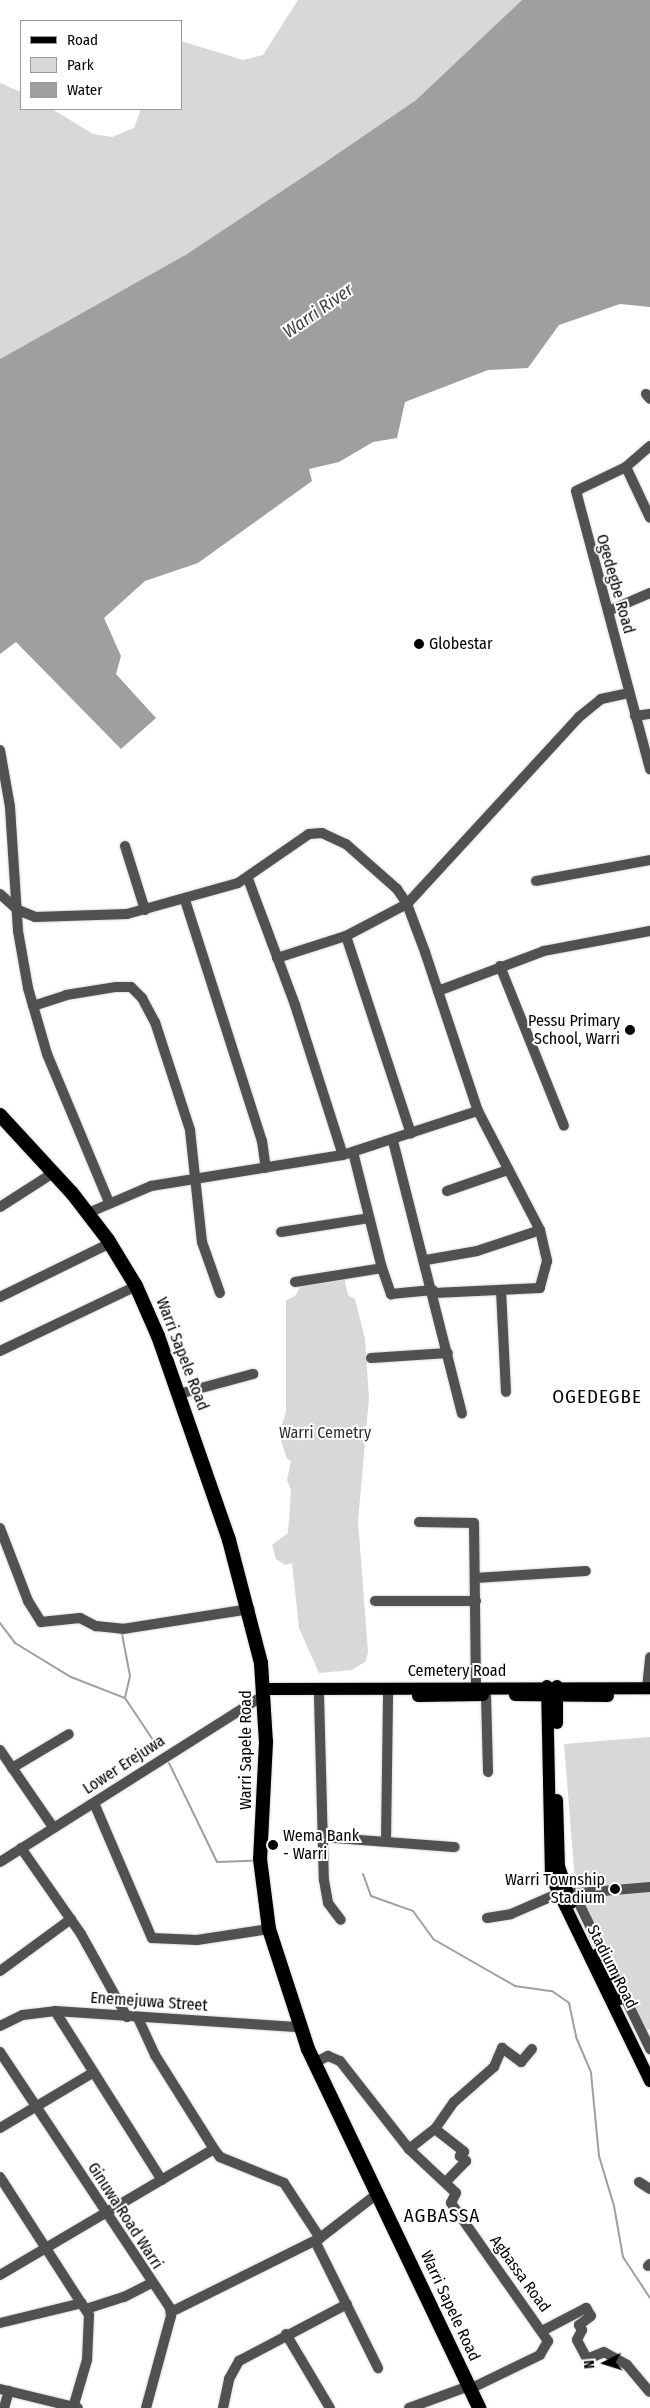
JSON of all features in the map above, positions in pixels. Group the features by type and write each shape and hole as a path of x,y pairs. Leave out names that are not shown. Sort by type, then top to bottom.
{"highway":[{"name":"Warri Sapele Road","path":"0,1115 88,1213 110,1243 136,1286 179,1394 249,1608 265,1695 260,1859 269,1929 299,2027 314,2063 479,2408"}],"main road":[{"name":"Cemetery Road","path":"265,1695 388,1695 481,1691"},
{"name":"Cemetery Road","path":"265,1695 481,1691 649,1691"},
{"name":"Stadium Road","path":"552,1691 548,1855 650,2081"},
{"name":"Stadium Road","path":"566,1894 650,2062"}],"street":[{"name":"Ogedegbe Road","path":"650,446 626,467 576,491 628,693 650,769"},
{"path":"626,467 650,518"},
{"path":"608,611 650,593"},
{"path":"277,958 346,936 407,904 579,718 601,699 628,693"},
{"path":"635,716 650,714"},
{"path":"0,750 10,808 21,947 33,1006 70,1113 110,1202"},
{"path":"0,894 18,910 48,917 145,910 185,900 248,879 308,834 329,834 397,889 407,904 478,1111 540,1230 547,1261 544,1286 500,1290 390,1294 353,1152"},
{"path":"125,846 145,910"},
{"path":"536,881 650,860"},
{"path":"248,879 277,958 343,1155"},
{"path":"185,900 262,1141 266,1168"},
{"path":"438,991 500,966 544,951 650,931"},
{"path":"346,936 410,1134"},
{"path":"500,966 564,1126"},
{"path":"33,1006 98,988 131,987 137,991 155,1022 182,1101 195,1178 203,1248 220,1293"},
{"path":"88,1213 151,1186 343,1155 393,1141 478,1111"},
{"path":"393,1141 426,1260 462,1413"},
{"path":"448,1191 508,1170"},
{"path":"0,1207 53,1173"},
{"path":"281,1232 369,1218"},
{"path":"426,1260 477,1250 540,1230"},
{"path":"0,1297 110,1243"},
{"path":"295,1282 382,1268"},
{"path":"0,1351 136,1286"},
{"path":"500,1290 506,1392"},
{"path":"371,1358 448,1353"},
{"path":"179,1394 253,1374"},
{"path":"419,1522 474,1523 481,1691 488,1772"},
{"path":"0,1528 4,1548 35,1618 41,1622 80,1618 96,1626 123,1629 249,1608"},
{"path":"476,1578 586,1571"},
{"path":"375,1601 476,1601"},
{"path":"649,1691 650,1657"},
{"name":"Lower Erejuwa","path":"0,1862 265,1695"},
{"path":"319,1695 321,1837 325,1894 341,1920"},
{"path":"386,1841 388,1695"},
{"path":"12,1768 69,1734"},
{"path":"0,1750 53,1827"},
{"path":"94,1803 152,1938 196,1940 269,1929"},
{"path":"321,1837 455,1848"},
{"path":"21,1848 71,1919 127,2017"},
{"path":"487,1918 517,1912 566,1894 650,1887"},
{"path":"566,1894 650,2049"},
{"path":"0,1971 71,1919"},
{"path":"55,2010 162,2180"},
{"name":"Enemejuwa Street","path":"0,2026 23,2014 55,2010 138,2018 299,2027"},
{"path":"138,2018 154,2055 220,2156 284,2183 318,2239 378,2368"},
{"path":"409,2150 435,2129 454,2102 494,2067 502,2048 521,2062 532,2049"},
{"name":"Ginuwa Road Warri","path":"0,2052 171,2312"},
{"path":"314,2063 328,2056 340,2061 409,2150 446,2182 466,2161 460,2156 464,2152 435,2129"},
{"path":"0,2128 94,2072"},
{"path":"0,2275 47,2250 214,2149"},
{"path":"0,2177 84,2306 90,2323 89,2347 75,2408 5,2390 4,2408"},
{"name":"Agbassa Road","path":"446,2182 456,2193 451,2204 542,2331 547,2345 540,2355 470,2388"},
{"path":"639,2182 650,2189"},
{"path":"146,2408 171,2312 318,2239 377,2194"},
{"path":"0,2323 124,2297 151,2283"},
{"path":"223,2408 229,2379 239,2361 286,2334 347,2304"},
{"path":"542,2331 586,2308 591,2316 579,2324 582,2330 577,2340 587,2359 604,2352 628,2365 650,2392"},
{"path":"286,2334 330,2408"},
{"path":"409,2408 470,2388"}],"green space":[{"path":"298,0 522,0 416,100 187,254 0,359 0,83 20,92 20,110 54,110 93,134 112,137 134,128 141,110 182,110 182,41 243,60 263,55"},
{"name":"Warri Cemetry","path":"344,1277 348,1295 355,1299 365,1339 369,1398 358,1521 368,1652 366,1661 352,1670 319,1673 299,1628 292,1563 285,1565 276,1559 272,1545 288,1533 291,1490 287,1480 291,1461 287,1459 279,1434 286,1412 286,1300 295,1296 302,1284"},
{"name":"Warri Township Stadium","path":"650,1737 650,2029 646,2031 575,1881 564,1744"}],"water":[{"name":"Warri River","path":"522,0 650,0 650,307 620,304 559,325 528,368 488,370 405,402 397,438 373,442 339,462 309,469 312,481 198,563 145,581 104,618 121,656 116,674 156,718 121,749 16,642 0,654 0,359 187,254 416,100"}],"waterway":[{"path":"0,1623 15,1643 71,1677 125,1698 159,1749"},
{"path":"122,1634 130,1676 125,1698"},
{"path":"169,1763 217,1862 252,1861"},
{"path":"363,1874 371,1896 413,1911 433,1939 515,1986 552,1991 569,2003 576,2037 591,2073 599,2156 614,2206 623,2257 650,2298"}],"place":[{"name":"Globestar","path":"419,644"},
{"name":"Pessu Primary School, Warri","path":"630,1030"},
{"name":"Wema Bank - Warri","path":"273,1845"},
{"name":"Warri Township Stadium","path":"615,1889"}],"district":[{"name":"OGEDEGBE","path":"597,1397"},
{"name":"AGBASSA","path":"442,2216"}]}
